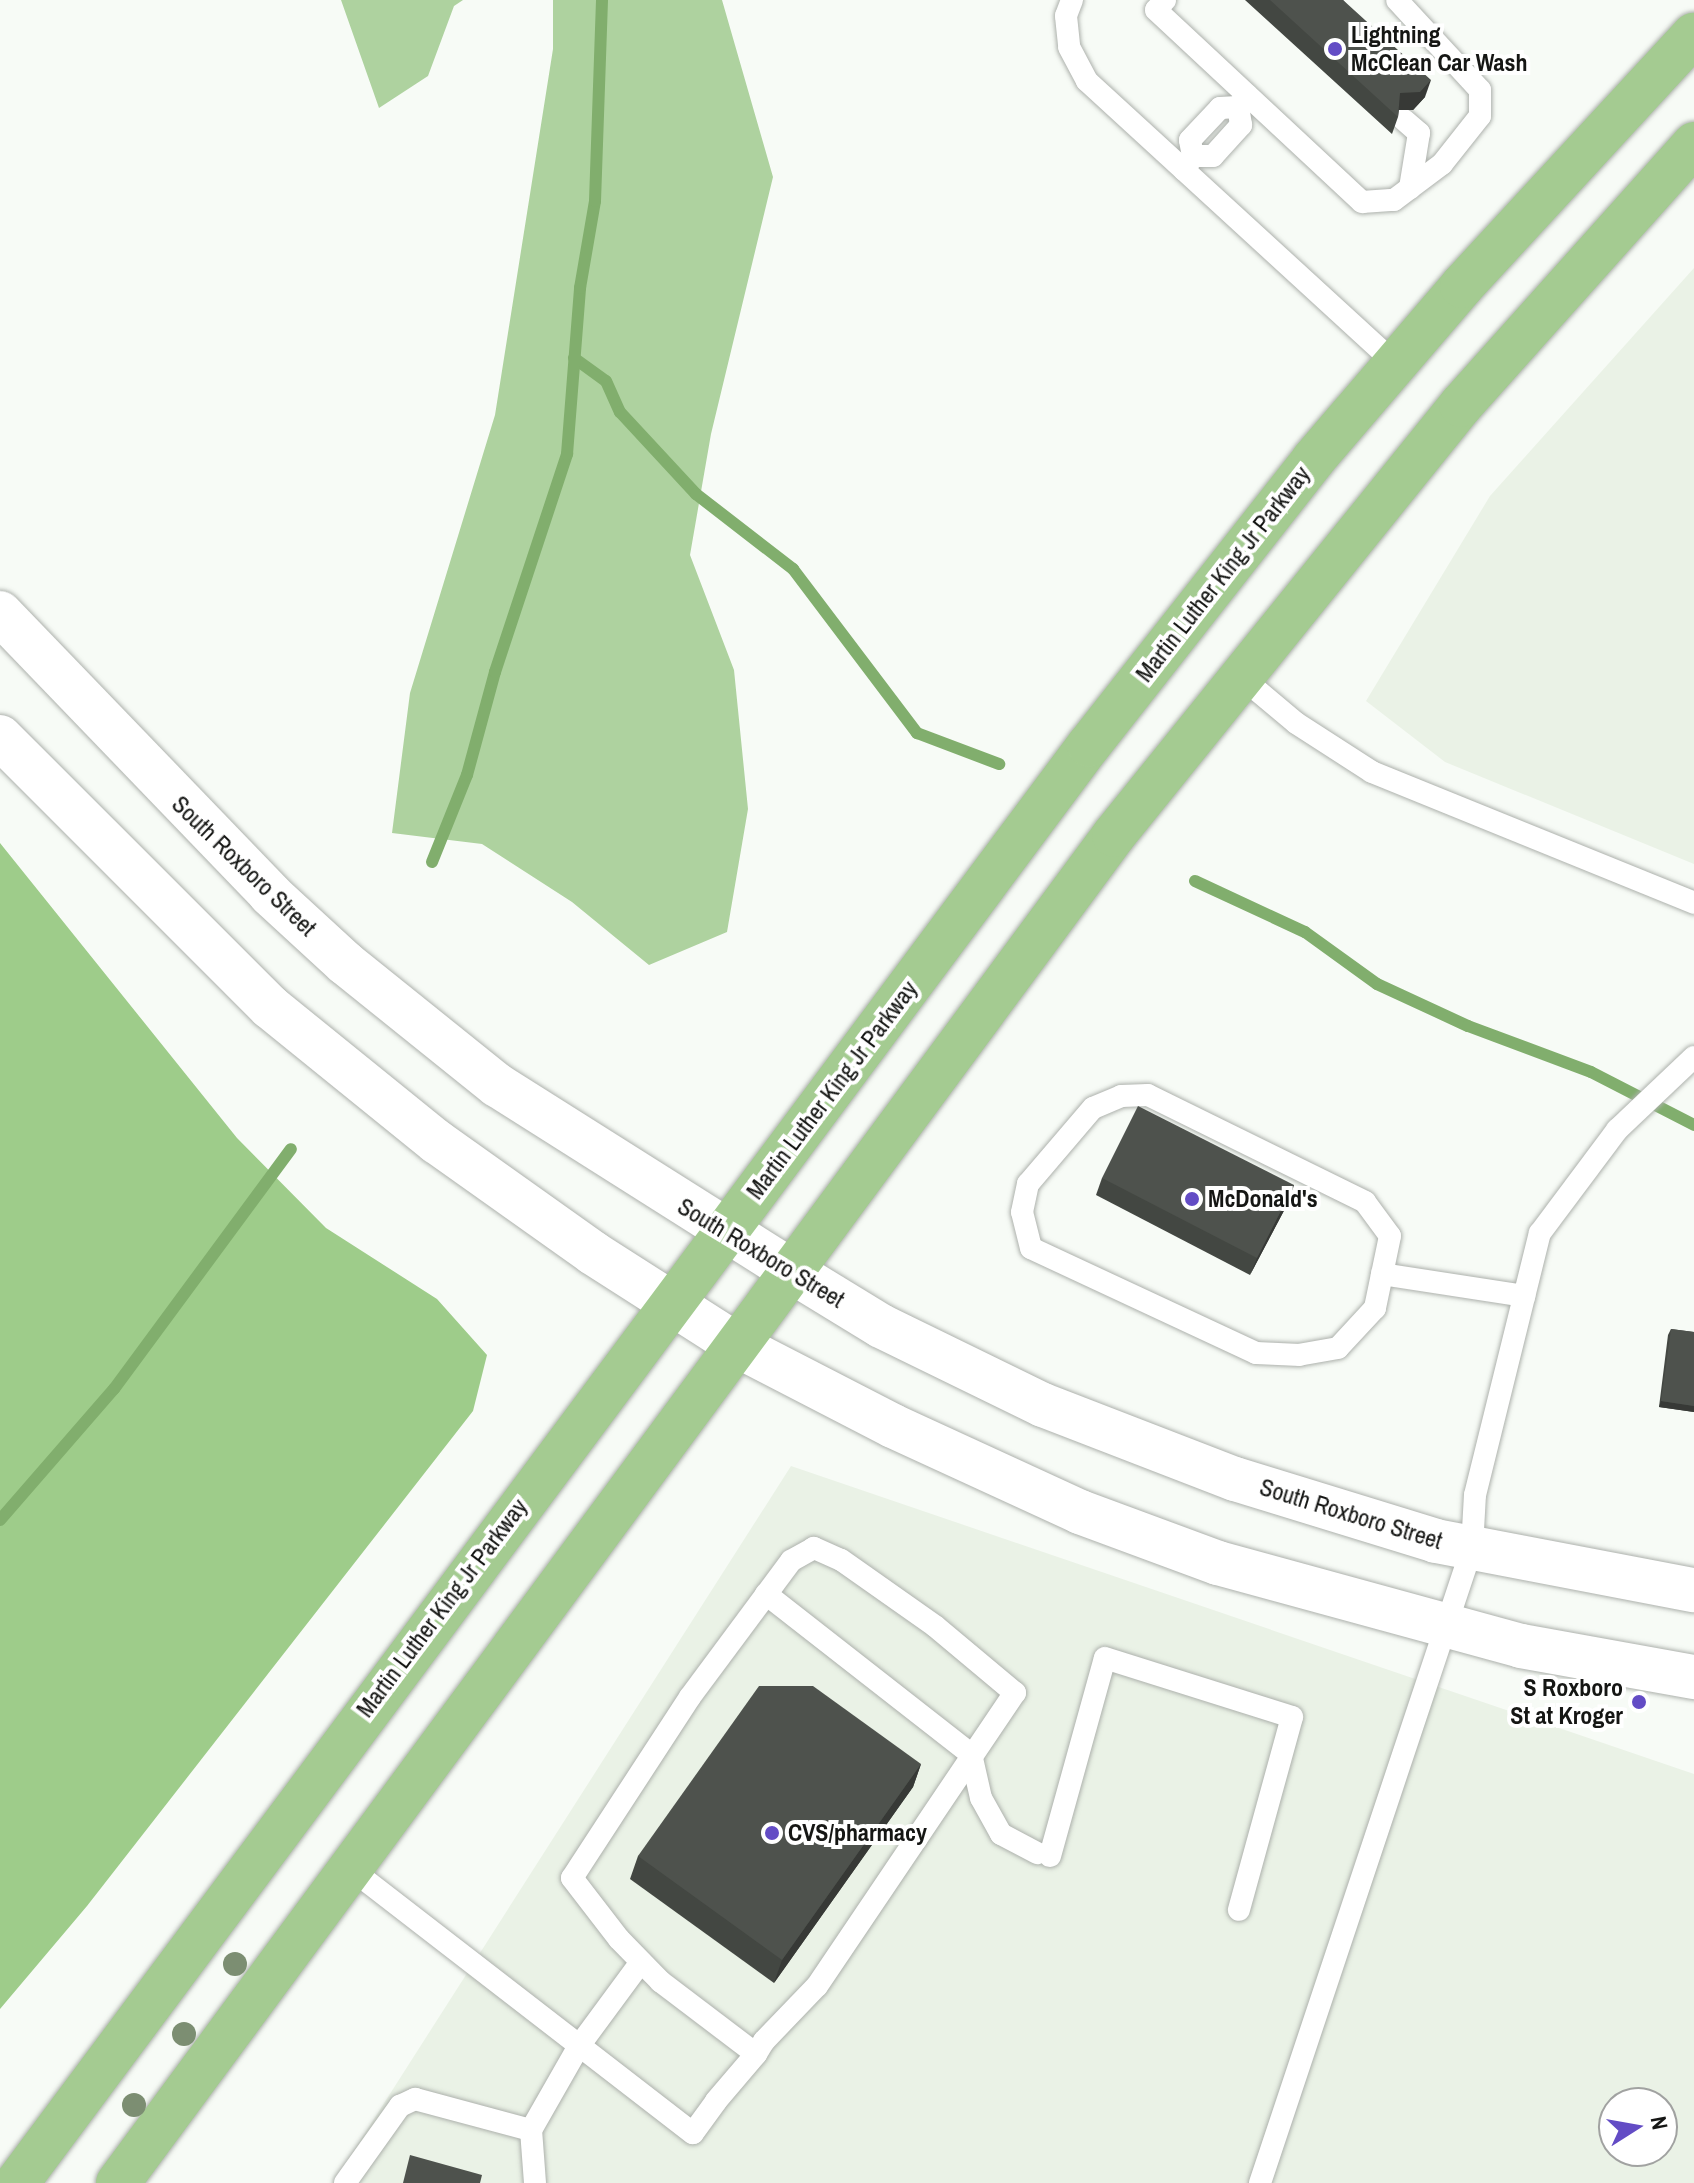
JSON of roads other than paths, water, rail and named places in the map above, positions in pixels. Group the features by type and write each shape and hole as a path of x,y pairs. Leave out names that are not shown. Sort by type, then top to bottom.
{"main road":[{"name":"Martin Luther King Jr Parkway","path":"17,2183 1089,745 1396,364 1694,35"},
{"path":"118,2183 740,1347 791,1271 1114,835 1461,405 1694,144"}],"street":[{"name":"South Roxboro Street","path":"0,613 258,883 345,963 497,1085 725,1233 881,1326 1043,1405 1235,1479 1472,1548 1694,1590"},
{"path":"0,737 270,1007 437,1142 670,1305 740,1347 893,1426 1080,1512 1218,1563 1521,1646 1694,1677"}],"lane":[{"path":"1072,0 1066,16 1069,47 1087,81 1189,163 1396,364"},
{"path":"1165,0 1156,10 1243,101 1362,202 1394,200 1442,164 1480,116 1480,90 1397,0"},
{"path":"1189,163 1213,156 1241,125 1243,101"},
{"path":"1404,120 1419,133 1410,188"},
{"path":"1240,676 1296,723 1372,772 1694,903"},
{"path":"1260,2183 1353,1895 1448,1627 1472,1548 1475,1495 1540,1233 1617,1130 1694,1057"},
{"path":"1148,1095 1365,1202 1390,1236 1382,1274 1375,1308 1338,1348 1300,1355 1256,1353 1031,1248 1022,1212 1028,1184 1093,1108 1121,1096 1148,1095"},
{"path":"1382,1274 1524,1296"},
{"path":"351,1869 693,2133 756,2054 817,1986 1015,1693 935,1626 841,1560 814,1548 791,1561 690,1697 572,1878 641,1962 756,2054"},
{"path":"766,1594 971,1754 981,1798 1001,1834 1044,1855 1105,1658 1292,1717 1239,1910"},
{"path":"535,2183 531,2130 579,2046 641,1962"},
{"path":"345,2183 400,2106 415,2099 531,2130"}],"waterway":[{"path":"432,862 467,775 495,672 567,454 580,288 595,201 602,0"},
{"path":"574,358 606,381 620,412 696,494 793,569 917,733 999,764"},
{"path":"1195,881 1305,932 1377,984 1468,1026 1591,1072 1694,1125"},
{"path":"0,1520 114,1389 291,1149"}],"place":[{"name":"Lightning McClean Car Wash","path":"1335,49"},
{"name":"McDonald's","path":"1192,1199"},
{"name":"S Roxboro St at Kroger","path":"1639,1702"},
{"name":"CVS/pharmacy","path":"772,1833"}]}
